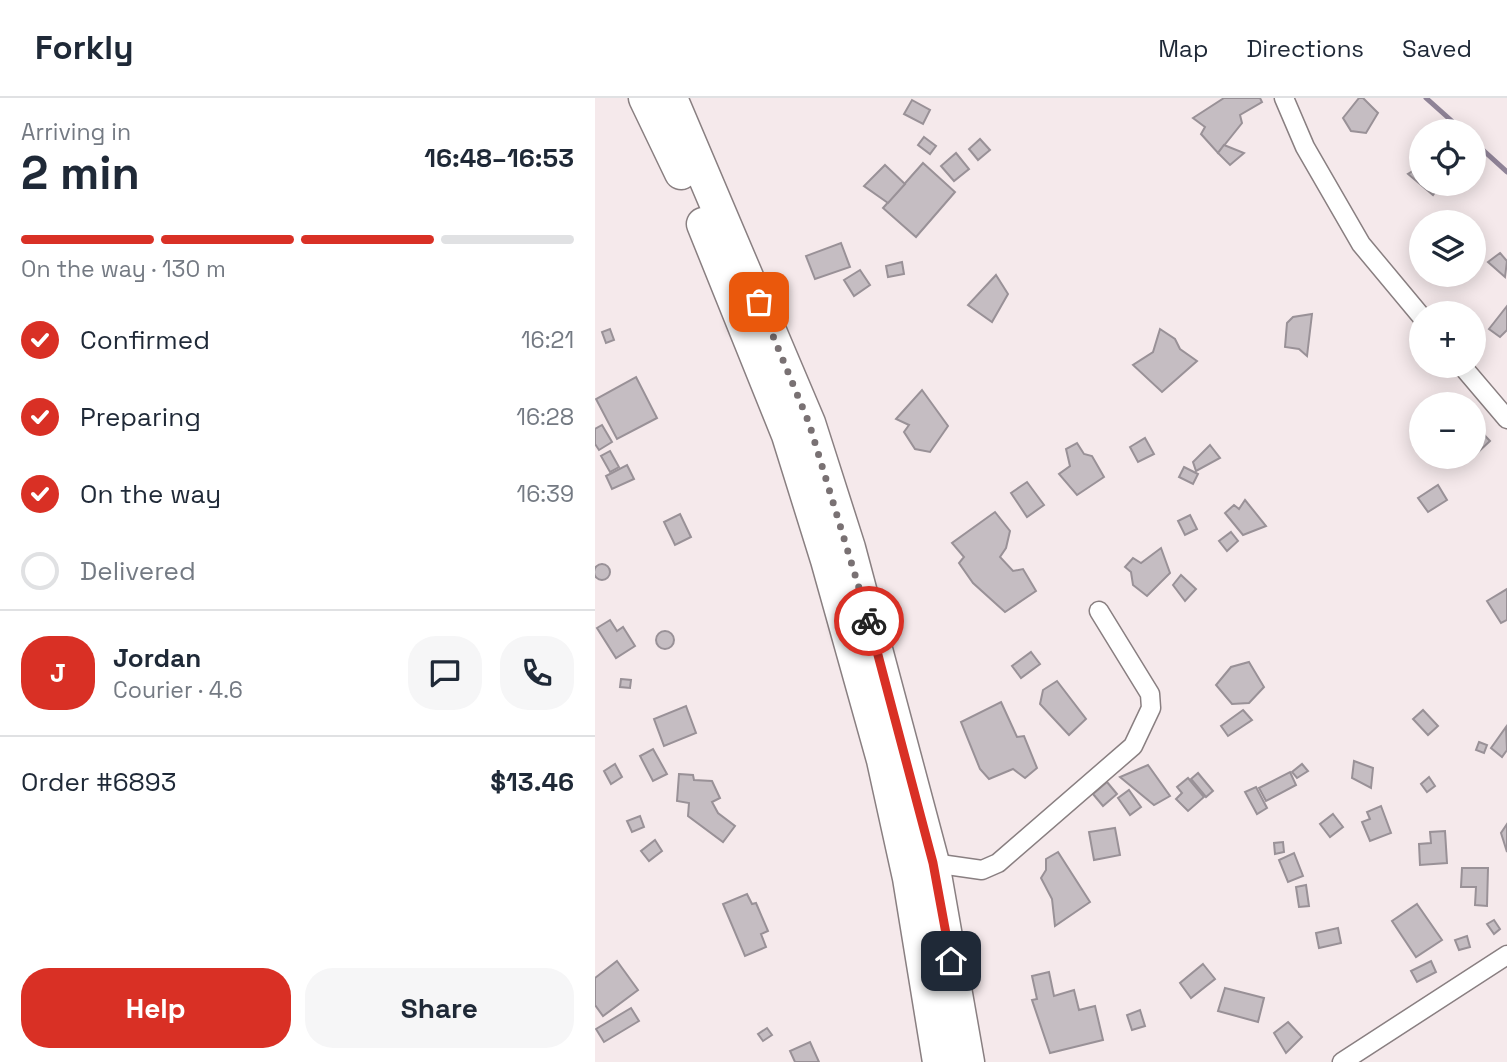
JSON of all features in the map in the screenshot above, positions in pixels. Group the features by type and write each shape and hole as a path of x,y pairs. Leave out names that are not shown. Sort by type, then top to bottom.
{"highway":[{"path":"645,98 692,198 788,435 827,560 883,760 909,878 939,1062"},
{"path":"671,98 809,423 853,561 933,863 968,1062"}],"street":[{"path":"1284,98 1305,147 1361,244 1409,302"},
{"path":"1472,378 1507,419"},
{"path":"933,863 982,870 998,863 1133,746 1151,708 1150,694 1099,611"},
{"path":"1342,1062 1507,955"}],"building":[{"path":"1224,98 1260,98 1262,102 1240,115 1242,123 1218,153 1201,134 1205,127 1193,118"},
{"path":"1359,98 1363,98 1378,113 1366,133 1351,131 1343,118"},
{"path":"912,100 930,110 923,124 904,114"},
{"path":"924,137 936,146 930,154 918,145"},
{"path":"980,139 990,150 978,160 969,149"},
{"path":"1224,145 1244,153 1230,165 1218,153"},
{"path":"956,153 969,169 954,181 941,166"},
{"path":"923,163 955,192 916,237 883,208"},
{"path":"885,165 905,184 888,203 864,186"},
{"path":"841,243 850,267 815,279 806,256"},
{"path":"1500,253 1507,261 1505,277 1488,262"},
{"path":"902,262 904,274 888,277 886,266"},
{"path":"860,270 870,285 854,296 844,280"},
{"path":"996,275 1008,294 992,322 968,305"},
{"path":"1507,306 1507,330 1500,337 1489,329"},
{"path":"1312,314 1307,356 1299,349 1285,347 1287,323 1293,317"},
{"path":"610,329 614,340 606,343 602,332"},
{"path":"1160,329 1175,339 1180,349 1197,361 1162,392 1133,365 1153,352"},
{"path":"636,377 657,418 617,439 596,399"},
{"path":"922,390 948,426 930,452 915,449 904,432 909,425 896,419"},
{"path":"602,425 612,442 599,450 595,444 595,429"},
{"path":"1145,438 1154,454 1138,462 1130,447"},
{"path":"1077,443 1084,454 1092,456 1104,477 1077,495 1059,474 1070,466 1066,449"},
{"path":"1210,445 1220,458 1196,471 1193,462"},
{"path":"610,451 619,467 610,472 601,456"},
{"path":"627,465 634,479 612,489 606,476"},
{"path":"1184,467 1198,474 1193,484 1179,477"},
{"path":"1027,482 1044,505 1027,517 1011,493"},
{"path":"1438,485 1447,500 1428,512 1418,498"},
{"path":"1245,500 1266,526 1243,535 1225,513 1234,505 1239,509"},
{"path":"995,512 1010,531 1006,548 1000,557 1013,571 1023,569 1036,591 1005,612 973,583 959,563 964,557 952,543"},
{"path":"680,514 691,537 675,545 664,522"},
{"path":"1190,515 1197,529 1185,535 1178,521"},
{"path":"1231,532 1238,541 1227,551 1219,541"},
{"path":"1161,548 1170,573 1147,596 1133,585 1131,572 1125,567 1133,558 1141,563"},
{"path":"599,564 605,564 610,569 610,575 605,580 595,576 595,568"},
{"path":"1181,575 1196,589 1185,601 1173,585"},
{"path":"1507,589 1507,620 1501,623 1487,601"},
{"path":"610,620 617,631 623,627 635,646 616,658 597,628"},
{"path":"661,631 669,631 674,640 672,647 661,649 656,644 656,636"},
{"path":"1031,652 1040,664 1021,678 1012,666"},
{"path":"1249,662 1264,687 1249,703 1232,704 1216,685 1231,667"},
{"path":"621,679 631,680 630,688 620,687"},
{"path":"1057,681 1086,719 1069,735 1040,704 1043,690"},
{"path":"1001,702 1017,737 1024,736 1037,768 1025,778 1013,769 989,779 980,769 961,722"},
{"path":"686,706 696,733 664,746 654,719"},
{"path":"1243,710 1252,720 1228,736 1221,726"},
{"path":"1423,710 1438,726 1428,735 1413,719"},
{"path":"1506,727 1507,750 1502,757 1491,748"},
{"path":"1479,742 1487,745 1484,753 1476,750"},
{"path":"653,749 667,774 653,781 640,756"},
{"path":"1354,761 1373,768 1371,788 1352,778"},
{"path":"615,764 622,777 611,784 604,771"},
{"path":"1302,764 1308,771 1297,778 1292,772"},
{"path":"1148,765 1170,796 1154,805 1120,777"},
{"path":"1290,772 1296,785 1266,801 1259,788"},
{"path":"1198,773 1213,791 1206,797 1191,779"},
{"path":"679,774 693,775 694,780 712,781 720,798 712,802 718,813 735,826 723,842 688,816 689,803 677,801"},
{"path":"1429,777 1435,786 1427,792 1421,784"},
{"path":"1188,778 1204,797 1188,811 1176,799 1182,793 1177,787"},
{"path":"1107,782 1117,794 1103,806 1093,794"},
{"path":"1256,787 1267,808 1257,814 1245,792"},
{"path":"1129,790 1141,807 1130,815 1118,798"},
{"path":"1381,806 1391,833 1370,841 1362,822 1370,819 1367,812"},
{"path":"1333,814 1343,827 1330,837 1320,824"},
{"path":"640,816 644,827 632,832 627,821"},
{"path":"1507,824 1507,852 1501,833"},
{"path":"1115,828 1120,855 1094,860 1089,832"},
{"path":"1445,831 1447,863 1420,865 1419,844 1431,843 1430,832"},
{"path":"655,840 662,851 649,861 641,851"},
{"path":"1283,842 1284,852 1275,854 1274,843"},
{"path":"1058,852 1090,902 1055,926 1052,899 1041,878 1046,870 1046,859"},
{"path":"1294,853 1303,876 1288,882 1279,860"},
{"path":"1462,868 1488,868 1487,906 1475,905 1476,887 1461,887"},
{"path":"1306,885 1309,906 1299,907 1296,887"},
{"path":"747,894 752,904 756,903 768,931 761,934 766,947 745,956 723,904"},
{"path":"1417,904 1442,940 1416,957 1392,921"},
{"path":"1494,920 1500,929 1494,934 1487,924"},
{"path":"1338,928 1341,943 1319,948 1316,933"},
{"path":"1467,936 1470,947 1459,950 1455,940"},
{"path":"617,961 638,990 603,1016 595,1005 595,978"},
{"path":"1431,961 1436,972 1417,982 1411,971"},
{"path":"1203,964 1215,979 1191,998 1180,983"},
{"path":"1049,972 1054,996 1074,990 1079,1010 1095,1006 1103,1040 1050,1053 1032,1000 1037,999 1032,976"},
{"path":"1225,988 1264,998 1258,1022 1218,1011"},
{"path":"631,1008 639,1021 604,1042 596,1029"},
{"path":"1140,1010 1145,1026 1132,1030 1127,1015"},
{"path":"1288,1022 1302,1037 1286,1053 1274,1033"},
{"path":"767,1028 772,1035 763,1041 758,1034"},
{"path":"810,1042 819,1062 795,1062 790,1051"}],"waterway":[{"path":"1426,98 1450,119"},
{"path":"1486,153 1507,172"}],"way so far":[{"path":"759,302 809,423 869,621"}],"route":[{"path":"869,621 906,752 933,863 951,961"}]}
